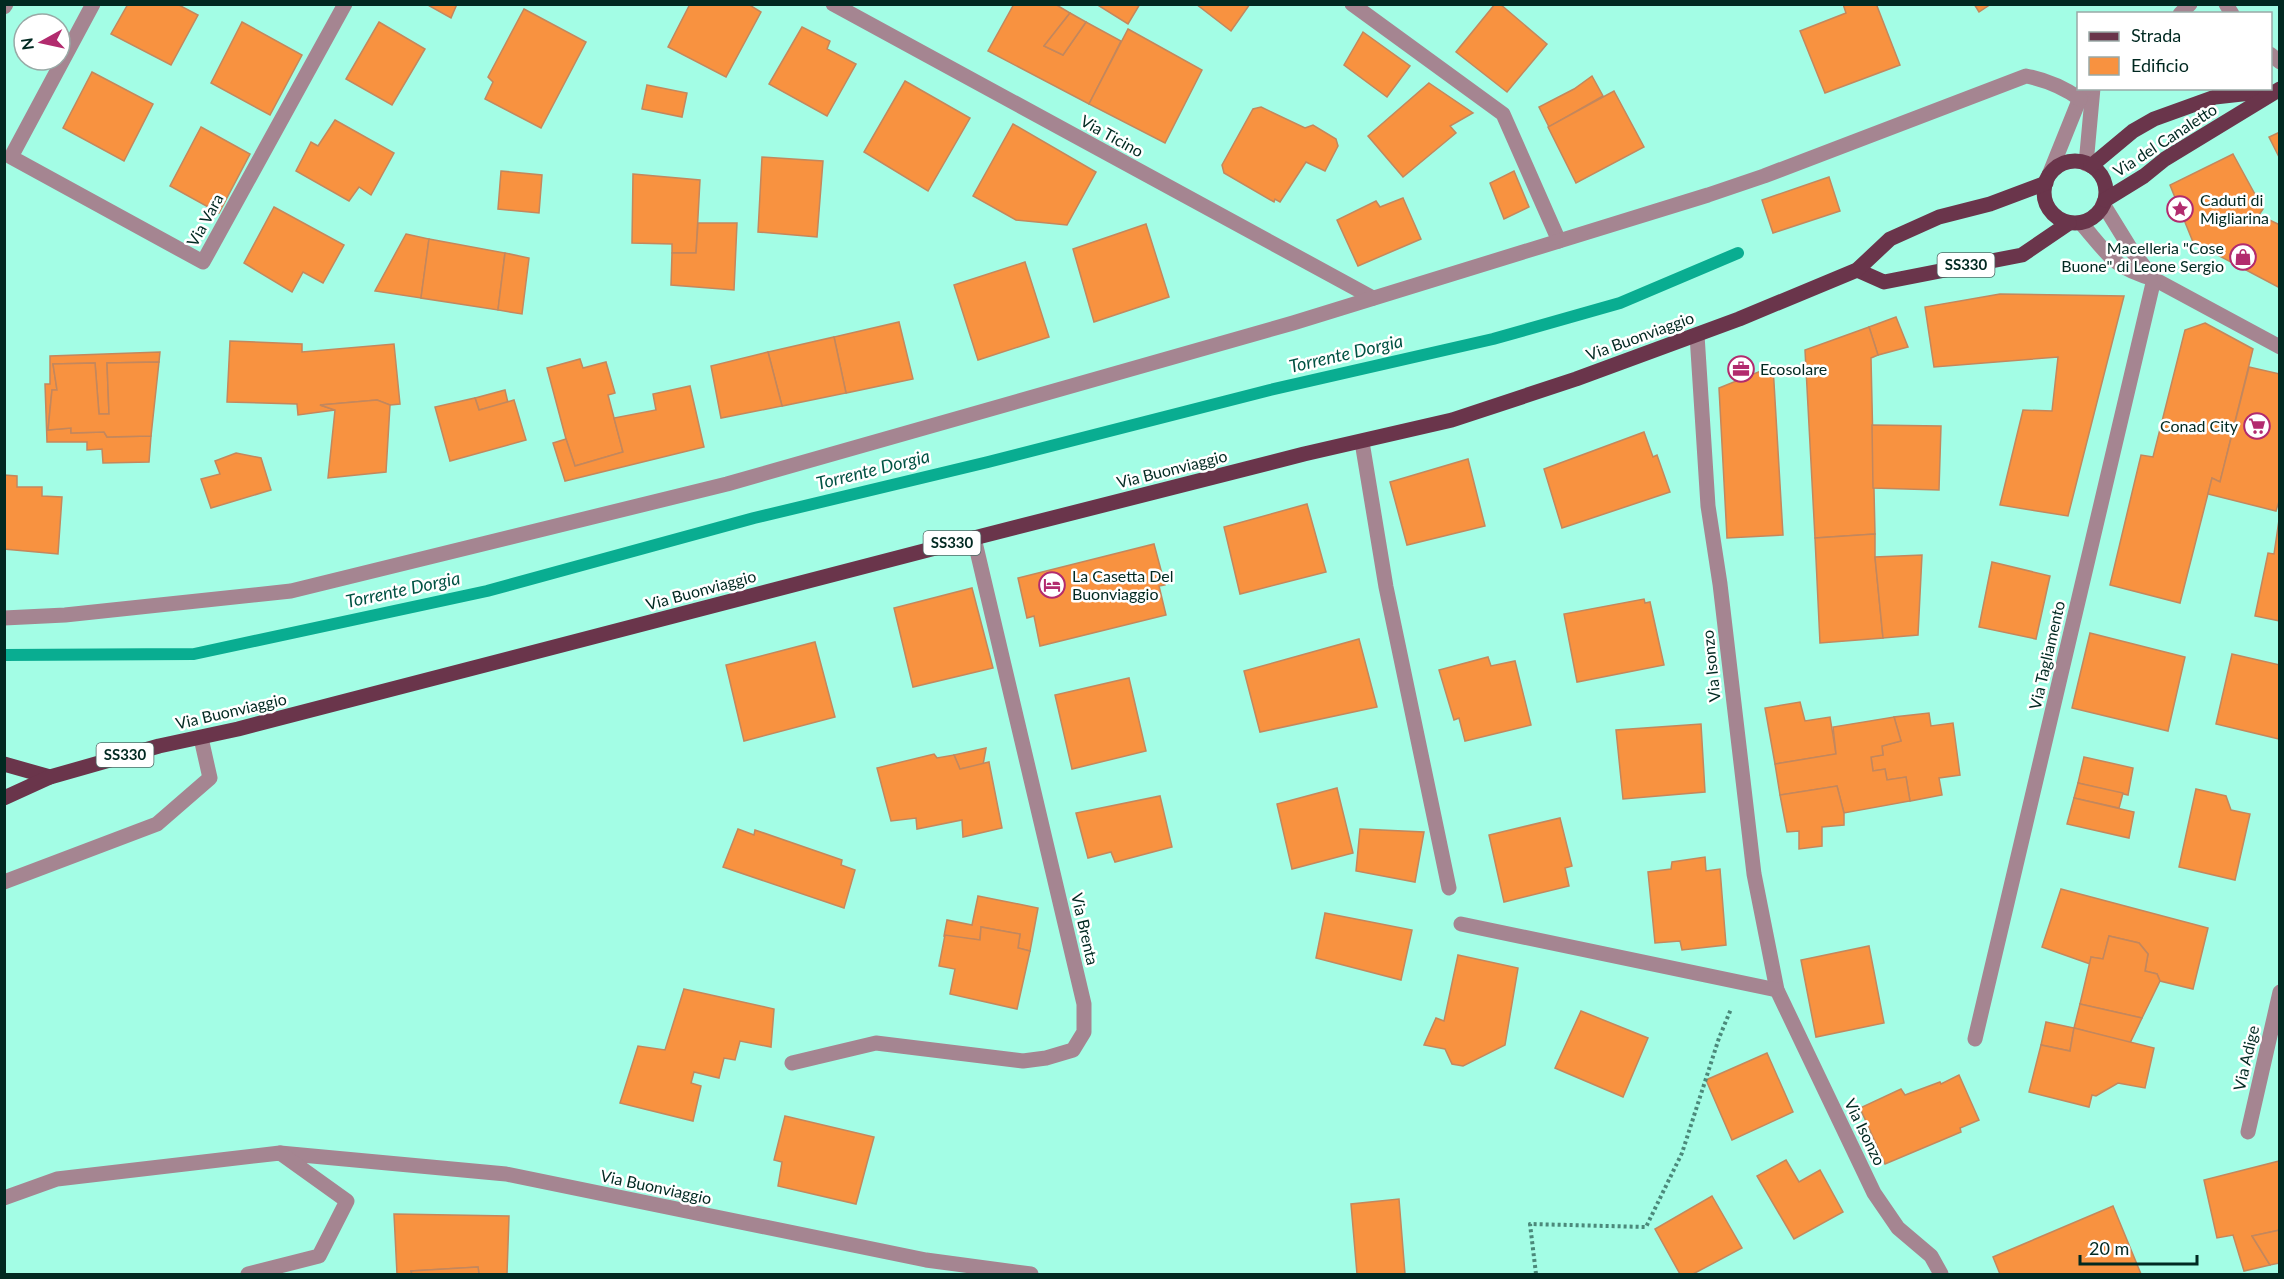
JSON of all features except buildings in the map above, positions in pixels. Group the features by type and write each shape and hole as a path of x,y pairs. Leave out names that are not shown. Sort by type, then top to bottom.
{"main road":[{"name":"Via del Canaletto","path":"2089,165 2133,131 2154,119 2215,97 2277,90"},
{"name":"Via del Canaletto","path":"2104,202 2166,159 2277,90"},
{"name":"SS330","path":"2047,179 2060,164 2076,161 2089,165"},
{"path":"2089,165 2102,178 2106,188 2104,202"},
{"path":"2047,179 2044,190 2047,206 2057,218 2075,223"},
{"name":"Via Buonviaggio","path":"4,798 50,777 159,746 201,738 1304,454 1452,420 1697,335 1857,270 1890,239 1939,218 1990,204 2047,179"},
{"name":"SS330","path":"1857,270 1884,282 2022,255 2075,223 2092,218 2104,202"},
{"path":"4,764 50,777"}],"street":[{"name":"Via Vara","path":"93,4 8,156 203,262 345,4"},
{"name":"Via Ticino","path":"833,4 1373,298"},
{"path":"1352,4 1503,114 1559,241"},
{"path":"4,618 65,615 291,591 727,484 1282,327 1559,241 1764,176 2026,76 2082,94 2047,179"},
{"path":"2089,165 2093,90"},
{"path":"2104,202 2132,251 2154,279"},
{"path":"2075,223 2116,263 2134,274 2154,279 2280,347"},
{"name":"Via Tagliamento","path":"1975,1039 2154,279"},
{"name":"Via Isonzo","path":"1697,335 1708,506 1720,584 1754,874 1777,990 1874,1193 1898,1228 1931,1256 1941,1275"},
{"path":"1362,442 1386,587 1449,888"},
{"name":"Via Brenta","path":"792,1063 876,1043 1023,1061 1046,1058 1073,1050 1084,1032 1082,994 974,538"},
{"path":"4,882 157,824 210,778 201,738"},
{"path":"1461,924 1777,990"},
{"name":"Via Adige","path":"2248,1131 2280,992"},
{"path":"248,1275 319,1257 347,1201 280,1153"},
{"name":"Via Buonviaggio","path":"4,1198 57,1179 280,1153 506,1174 926,1260 1026,1274"}],"path":[{"path":"1536,1275 1530,1224 1646,1227 1682,1153 1719,1038 1743,982"}],"waterway":[{"name":"Torrente Dorgia","path":"4,655 194,654 487,591 754,518 988,462 1270,390 1493,339 1620,303 1738,253"}],"place":[{"name":"Caduti di Migliarina","path":"2180,209"},
{"name":"Macelleria \"Cose Buone\" di Leone Sergio","path":"2243,257"},
{"name":"Ecosolare","path":"1741,369"},
{"name":"Conad City","path":"2257,426"},
{"name":"La Casetta Del Buonviaggio","path":"1052,585"}]}
